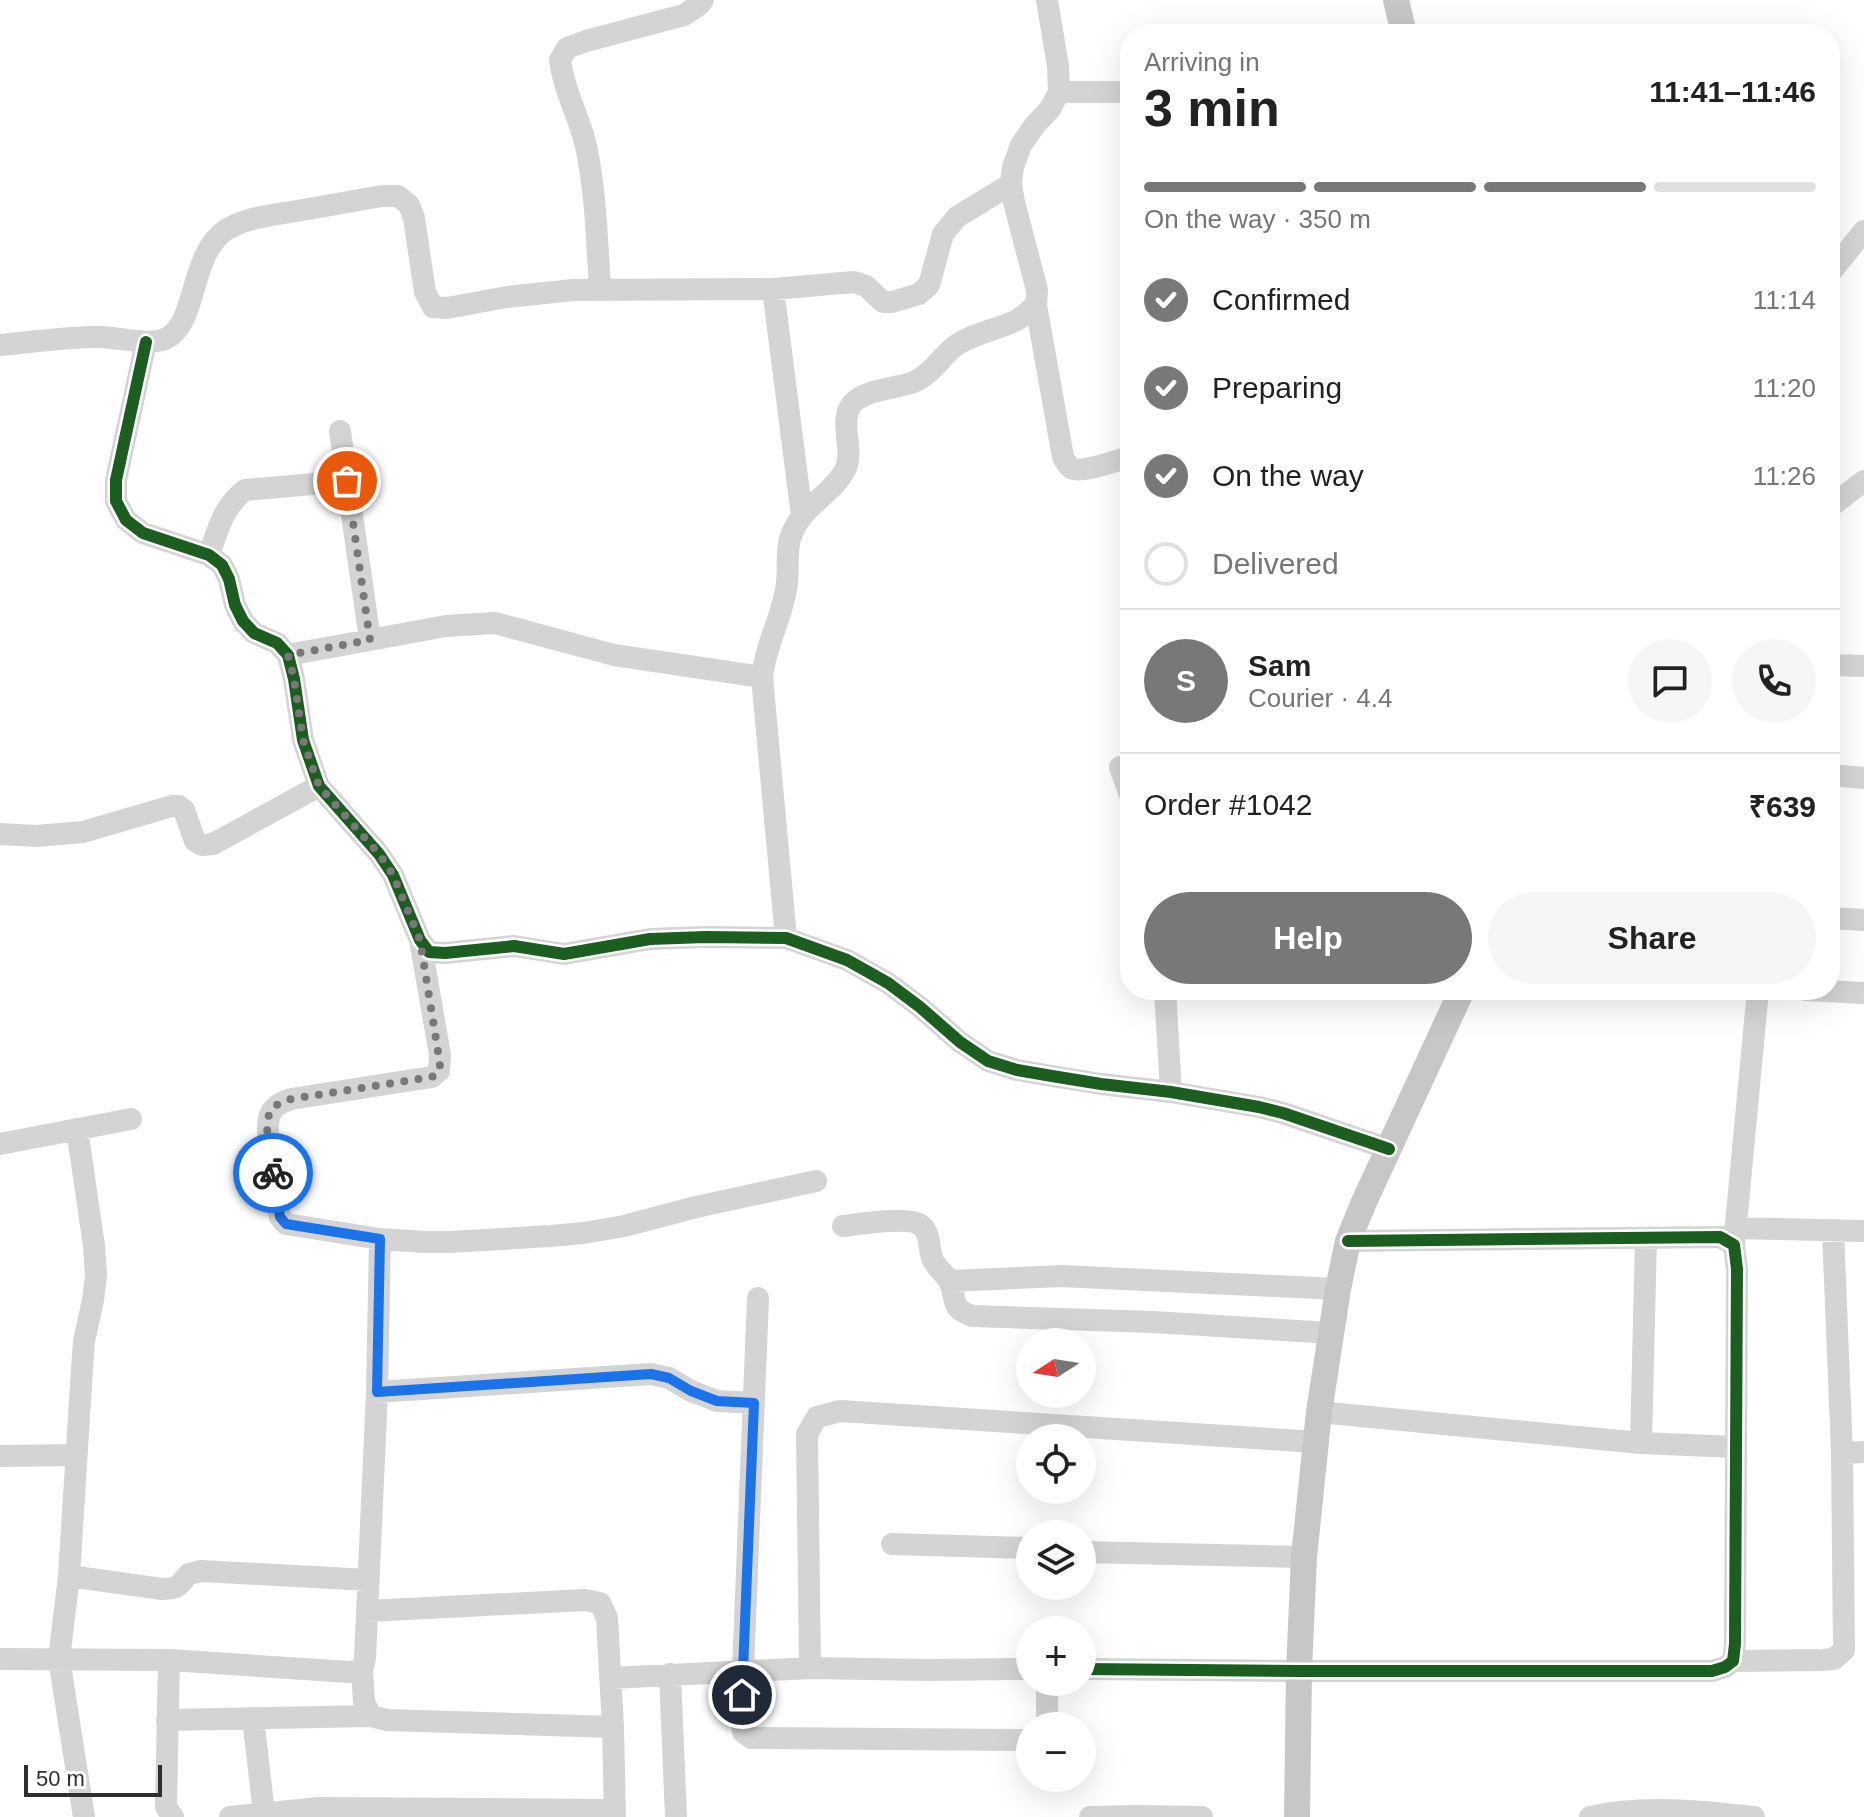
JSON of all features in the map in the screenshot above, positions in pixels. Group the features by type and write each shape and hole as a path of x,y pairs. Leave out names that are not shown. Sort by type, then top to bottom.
{"main road":[{"path":"1396,0 1402,24"},
{"path":"1297,1817 1304,1557 1319,1412 1338,1289 1348,1241 1364,1202 1457,1000"}],"street":[{"path":"600,289 586,147 562,82 560,60 567,48 684,15 703,0"},
{"path":"1047,0 1059,92 1050,109 1021,145 1011,184 1037,290 1036,305 1063,457 1074,470 1120,460"},
{"path":"1059,92 1120,92"},
{"path":"0,345 69,338 125,338 146,342 166,338 181,326 203,257 225,230 250,219 382,196 398,196 409,205 414,218 425,292 433,307 447,308 541,292 773,289 854,282 866,286 883,302 892,302 919,294 929,285 943,234 957,217 1011,184"},
{"path":"1840,261 1864,231"},
{"path":"773,289 802,516"},
{"path":"786,938 762,677 767,645 782,609 793,530 847,467 847,414 853,403 866,394 915,381 927,374 954,347 1018,319 1036,305"},
{"path":"146,342 116,480 116,501 126,520 143,533 209,555 222,565 243,621 254,633 277,643 288,655 303,740 319,786 379,854 393,875 420,940 440,1055 439,1071 432,1077 291,1099 271,1109 267,1120 280,1217 286,1224 380,1239 450,1242 584,1233 816,1181"},
{"path":"340,431 370,640"},
{"path":"209,555 224,512 233,499 245,490 347,481"},
{"path":"1840,499 1864,481"},
{"path":"288,655 446,626 495,623 614,655 762,677"},
{"path":"1840,665 1864,666"},
{"path":"1840,776 1864,778"},
{"path":"0,834 36,836 83,832 179,806 184,810 195,841 202,845 213,844 319,786"},
{"path":"1840,919 1864,920"},
{"path":"420,940 429,952 514,946 564,954 650,939 786,938 847,960 888,983 988,1061 1017,1070 1171,1092 1283,1113 1389,1149"},
{"path":"1840,992 1864,993"},
{"path":"1166,1000 1171,1092"},
{"path":"1733,1661 1735,1236 1757,1000"},
{"path":"0,1144 131,1119"},
{"path":"77,1129 96,1275 84,1341 69,1576 59,1659 84,1817"},
{"path":"843,1226 909,1221 922,1225 929,1237 931,1256 950,1281 954,1302 961,1313 973,1316 1153,1322 1331,1333"},
{"path":"1833,1231 1853,1453 1844,1650 1834,1659"},
{"path":"1348,1241 1720,1237 1864,1231"},
{"path":"1641,1443 1646,1238"},
{"path":"371,1716 364,1702 362,1671 368,1611 380,1239"},
{"path":"950,1281 1061,1276 1338,1289"},
{"path":"758,1298 741,1720 743,1732 751,1738 1016,1740"},
{"path":"377,1392 651,1374 669,1378 717,1401 754,1403"},
{"path":"810,1668 807,1434 817,1417 840,1411 1316,1442"},
{"path":"1319,1412 1641,1443 1735,1447"},
{"path":"0,1456 76,1455"},
{"path":"892,1544 1016,1548"},
{"path":"1096,1552 1304,1557"},
{"path":"69,1576 162,1589 179,1587 189,1574 201,1571 368,1580"},
{"path":"230,1817 319,1808 615,1813 607,1618 600,1603 585,1600 368,1611"},
{"path":"1096,1669 1712,1671 1733,1661 1864,1658"},
{"path":"0,1659 169,1660 362,1671"},
{"path":"169,1660 166,1807 173,1817"},
{"path":"611,1678 810,1668 1016,1669"},
{"path":"670,1674 676,1817"},
{"path":"167,1720 371,1716 387,1720 613,1727"},
{"path":"253,1718 264,1813"},
{"path":"1590,1817 1644,1811 1754,1817"},
{"path":"1090,1817 1202,1817"}],"cycle path":[{"path":"146,342 116,480 116,501 126,520 143,533 209,555 222,565 243,621 254,633 277,643 288,655 303,740 319,786 379,854 393,875 420,940 429,952 514,946 564,954 650,939 786,938 847,960 888,983 988,1061 1052,1076 1259,1107 1389,1149"},
{"path":"1096,1669 1712,1671 1733,1661 1737,1269 1734,1245 1720,1237 1348,1241"}],"way so far":[{"path":"273,1173 267,1120 271,1109 280,1103 432,1077 439,1071 440,1064 420,940 393,875 379,854 319,786 303,740 288,655 370,640 347,481"}],"route":[{"path":"273,1173 280,1217 286,1224 380,1239 377,1392 651,1374 669,1378 717,1401 754,1403 742,1695"}]}
